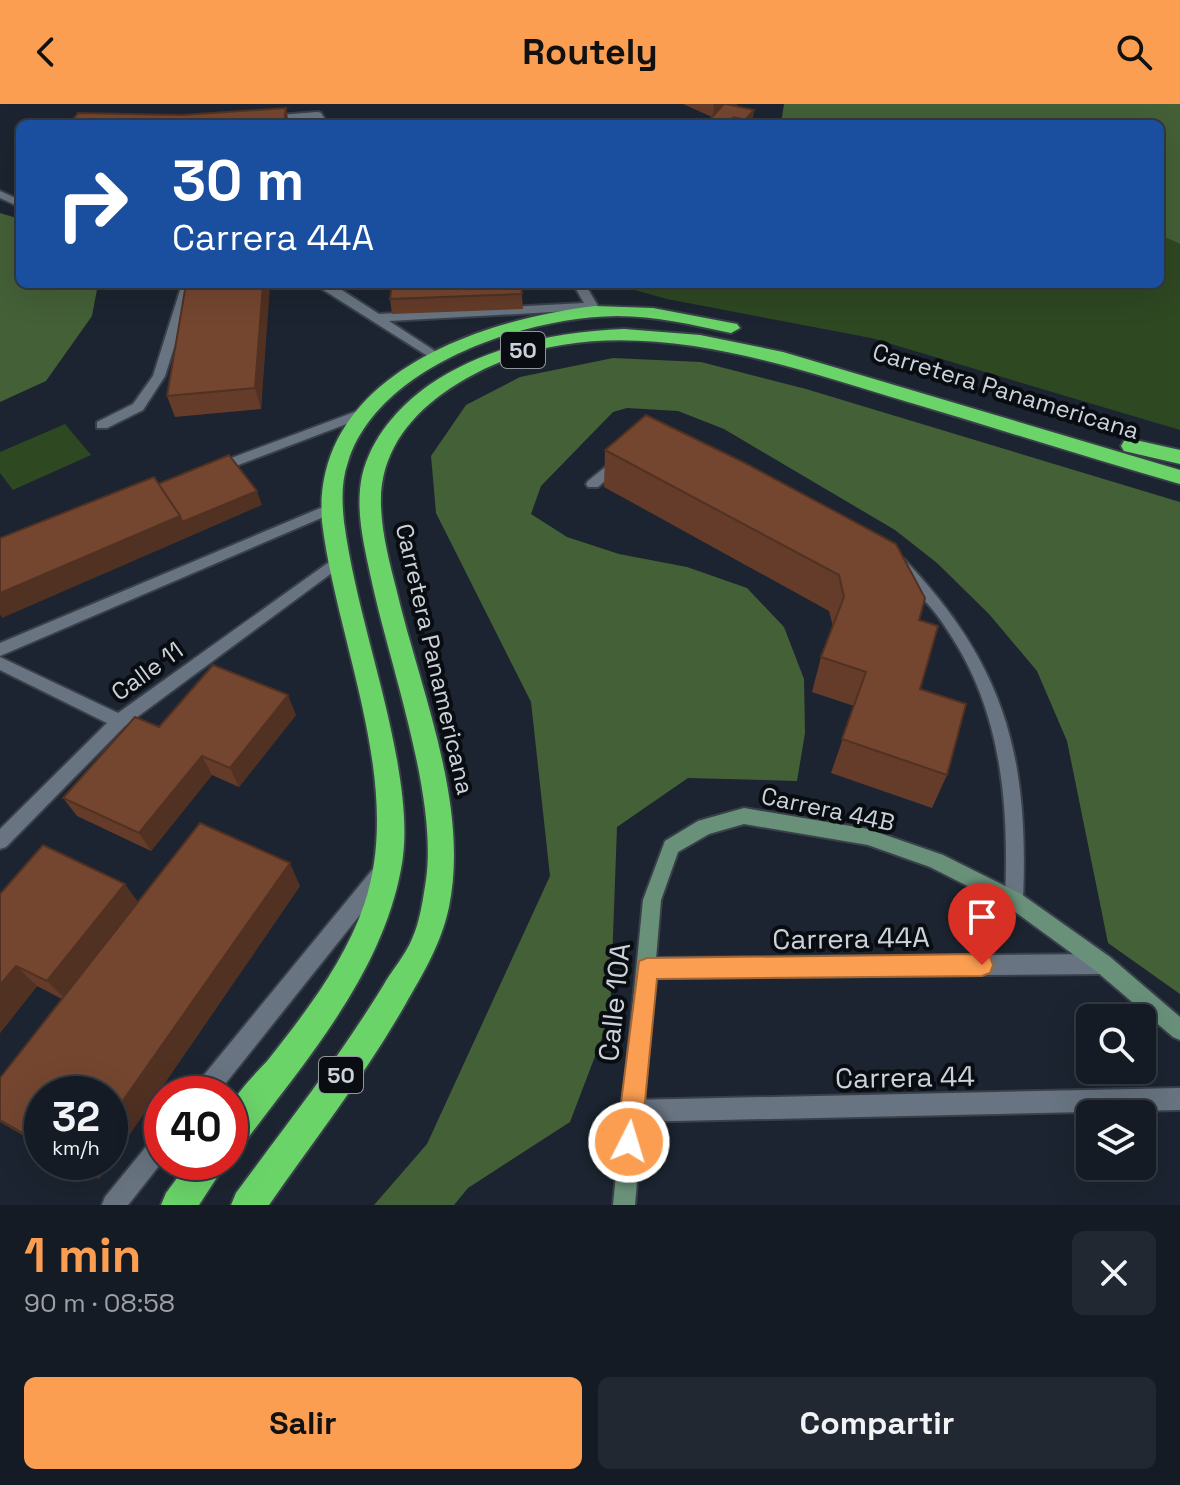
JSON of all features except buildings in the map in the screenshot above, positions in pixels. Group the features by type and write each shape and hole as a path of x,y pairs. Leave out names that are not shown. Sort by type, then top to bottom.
{"highway":[{"name":"Carretera Panamericana","path":"248,1110 344,982 376,918 388,864 385,773 330,509 338,462 346,442 368,411 402,377 434,356 516,327 594,308 641,311 741,330 1139,448 1180,457"},
{"name":"Carretera Panamericana","path":"248,1205 381,1019 427,939 441,869 438,821 421,722 389,614 372,535 370,492 377,460 393,432 421,399 450,379 486,361 550,341 583,335 661,333 715,341 776,356 1180,477"},
{"path":"178,1205 197,1180"}],"street":[{"path":"259,119 320,120"},
{"path":"102,425 138,407 159,376 187,288"},
{"path":"327,288 434,356"},
{"path":"376,318 594,308 582,288"},
{"path":"206,472 368,411"},
{"path":"593,484 634,448"},
{"path":"0,650 330,509"},
{"path":"884,548 927,589 962,636 990,689 1014,781 1018,854 1014,900"},
{"name":"Calle 11","path":"0,841 119,721 339,560"},
{"path":"0,663 119,721"},
{"name":"Carrera 44B","path":"652,900 671,847 704,827 744,816 868,837 936,861 1014,900 1103,964 1180,1030"},
{"path":"217,1076 388,864"},
{"name":"Calle 10A","path":"624,1205 652,900"},
{"name":"Carrera 44A","path":"647,968 1103,964"},
{"name":"Carrera 44","path":"631,1111 1180,1099"},
{"path":"113,1205 144,1167"}],"green space":[{"path":"784,104 1180,104 1180,244 1164,237 1164,120 782,120"},
{"path":"0,213 16,218 16,288 97,288 92,316 46,381 0,402"},
{"path":"1164,237 1180,244 1180,430 871,338 667,299 627,288 1164,288"},
{"path":"613,358 701,362 806,389 1180,502 1180,994 1108,943 1067,741 1037,671 989,614 937,563 895,530 724,429 678,411 627,408 613,412 541,486 531,514 567,537 619,554 687,567 747,588 784,627 804,679 805,733 797,781 688,778 617,827 610,1017 570,1122 468,1188 454,1205 374,1205 427,1144 550,876 531,702 436,513 431,456 466,405 520,377"},
{"path":"65,424 91,455 13,490 0,473 0,452"}],"route":[{"path":"629,1142 647,968 982,965"}]}
